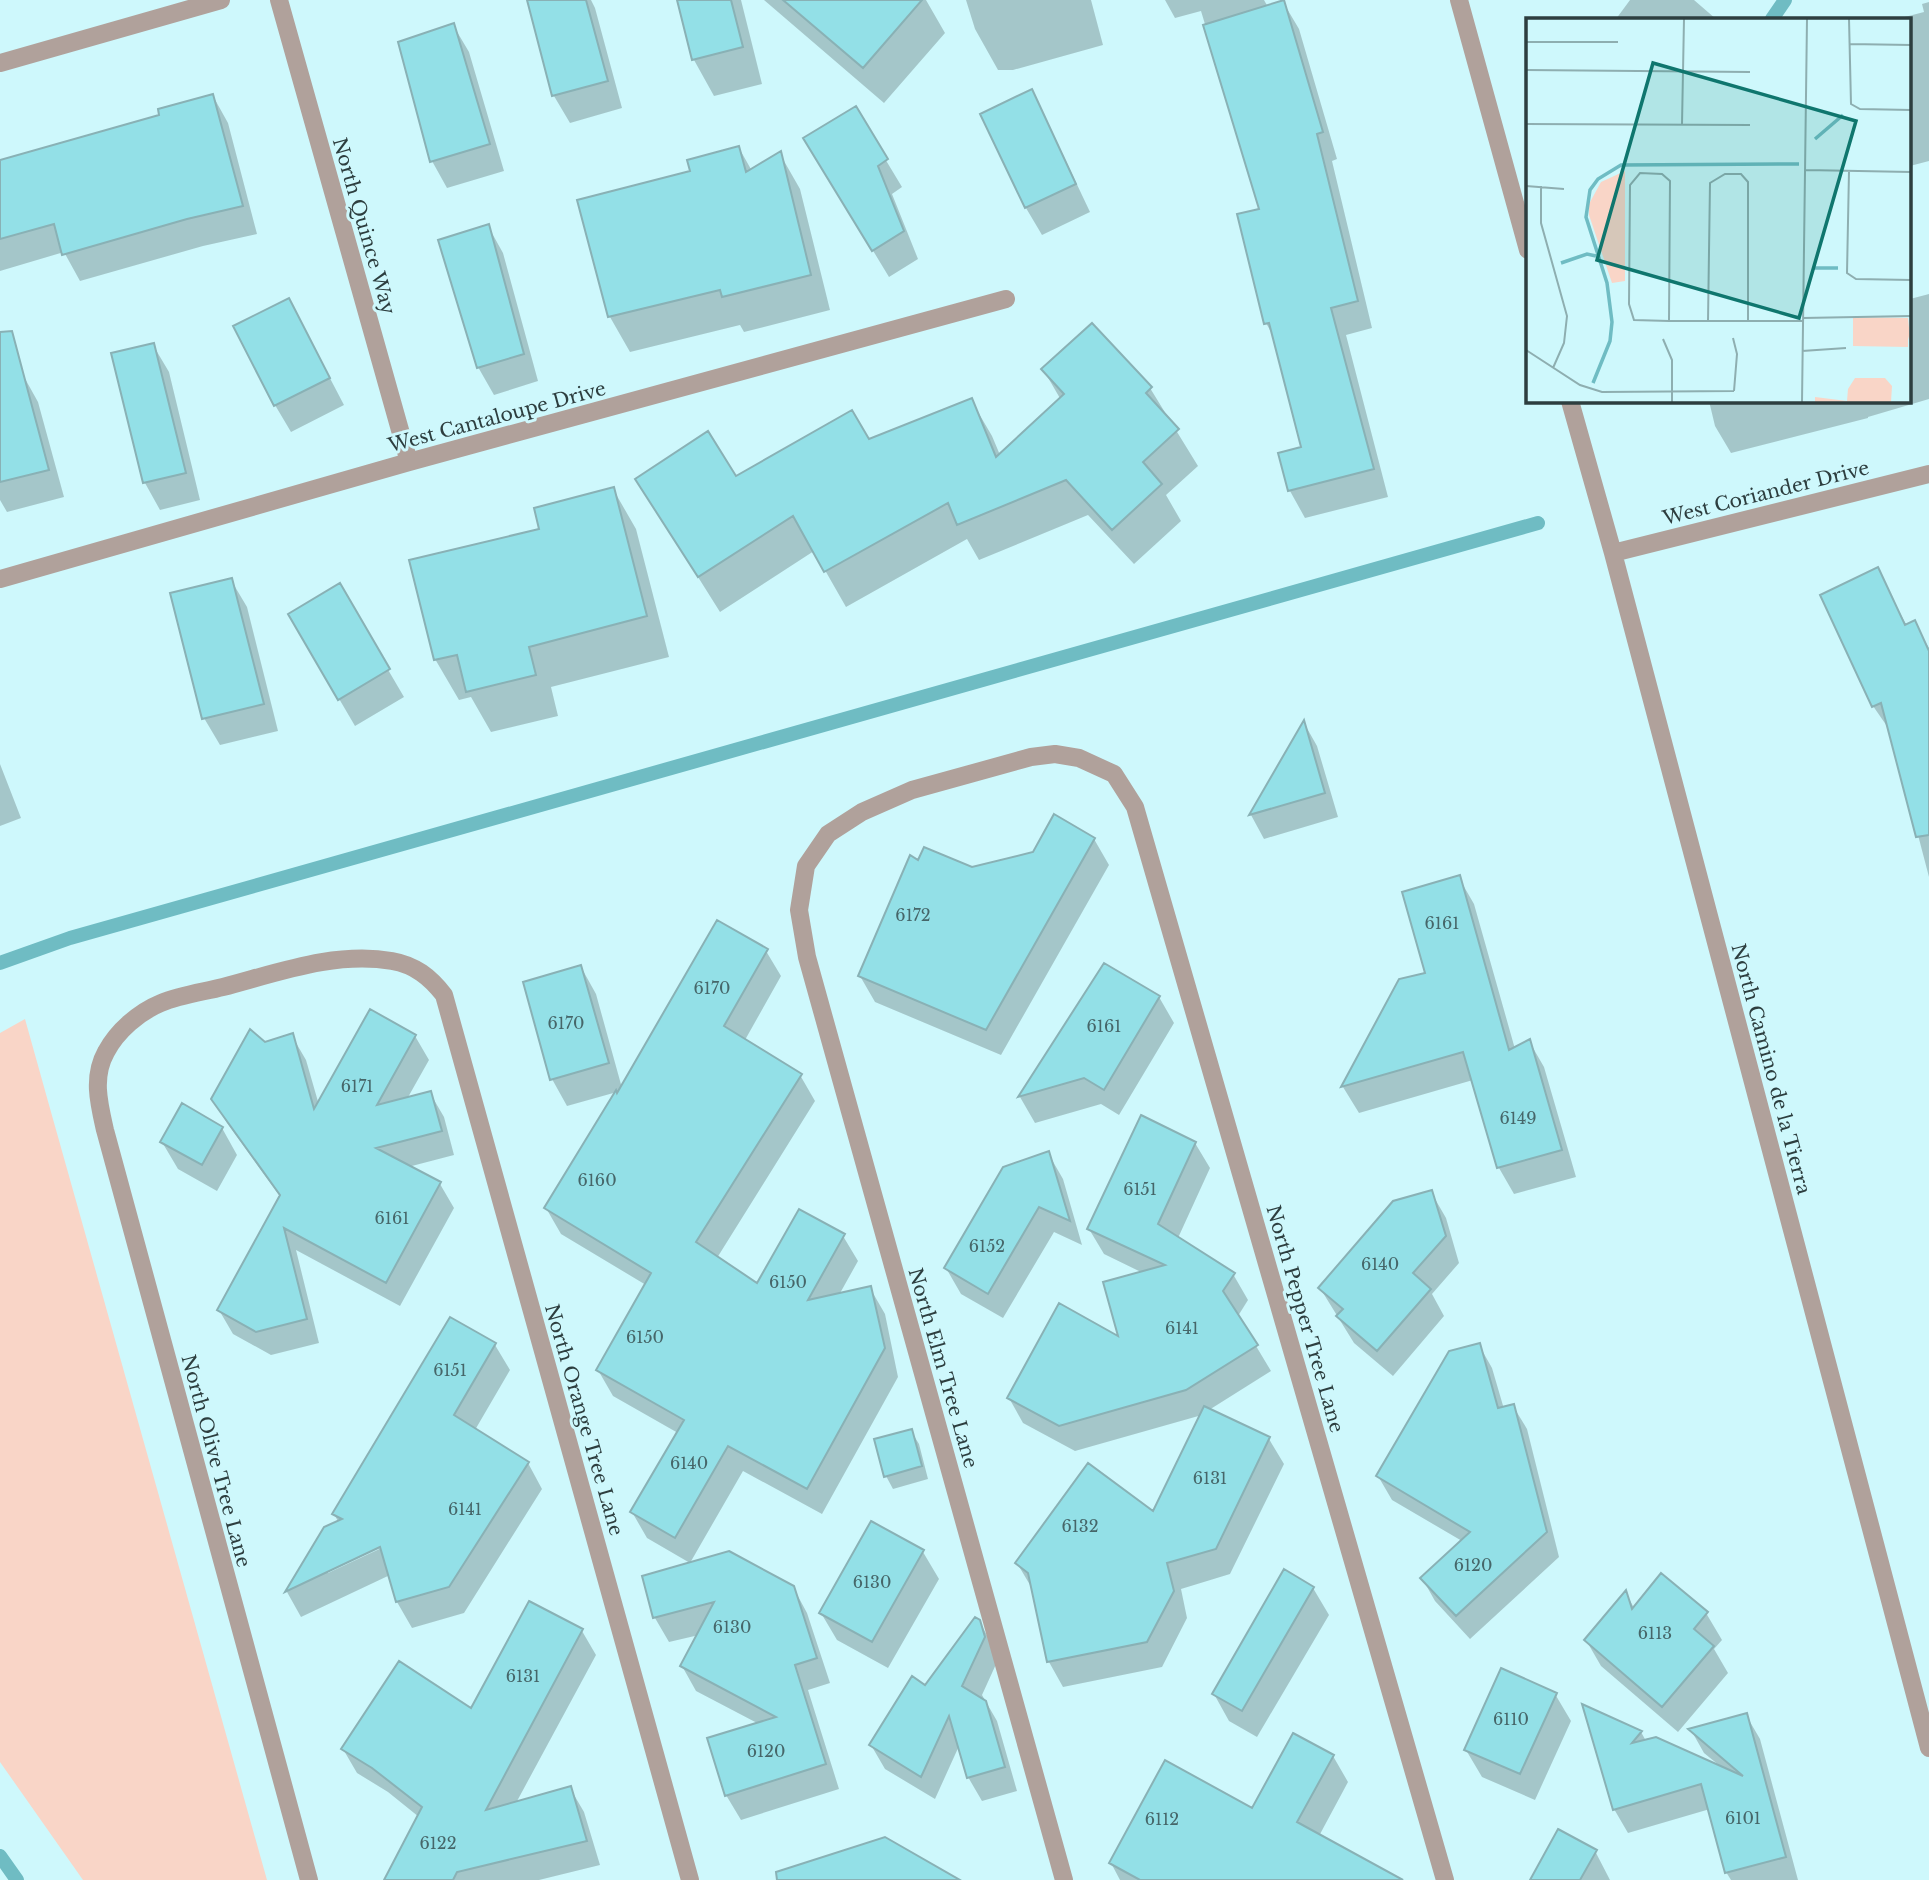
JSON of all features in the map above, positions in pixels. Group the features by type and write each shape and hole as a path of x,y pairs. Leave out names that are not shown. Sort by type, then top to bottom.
{"street":[{"path":"0,63 221,0"},
{"name":"North Quince Way","path":"279,0 409,463"},
{"path":"1459,0 1526,243"},
{"name":"West Cantaloupe Drive","path":"0,579 1006,299"},
{"name":"North Camino de la Tierra","path":"1570,402 1613,553 1929,1748"},
{"name":"West Coriander Drive","path":"1613,553 1929,474"},
{"name":"North Pepper Tree Lane","path":"806,866 828,834 862,811 912,790 1031,757 1055,754 1079,758 1114,774 1135,807 1444,1880"},
{"name":"North Elm Tree Lane","path":"806,866 799,910 807,957 1064,1880"},
{"name":"North Orange Tree Lane","path":"106,1052 125,1026 161,1003 316,963 353,958 394,961 429,976 444,995 690,1880"},
{"name":"North Olive Tree Lane","path":"106,1052 98,1072 99,1103 105,1130 309,1880"}],"shaded area":[{"path":"25,1019 267,1880 83,1880 0,1762 0,1033"}],"building":[{"path":"527,0 586,0 608,81 552,96"},
{"path":"677,0 731,0 743,47 692,60"},
{"path":"783,0 922,0 863,68"},
{"path":"1284,0 1323,132 1317,134 1358,301 1331,308 1374,469 1288,491 1278,453 1301,447 1269,323 1264,324 1237,214 1259,209 1203,25"},
{"path":"454,23 490,144 430,162 398,42"},
{"path":"1032,89 1076,184 1025,208 980,114"},
{"path":"213,94 243,206 62,255 54,224 0,239 0,160 159,115 158,109"},
{"path":"856,106 888,159 878,166 904,231 872,251 803,138"},
{"path":"739,146 746,172 781,151 811,275 722,297 720,290 608,317 577,200 690,171 687,160"},
{"path":"489,224 524,354 477,368 438,240"},
{"path":"289,298 330,378 274,406 233,326"},
{"path":"1092,323 1152,387 1146,393 1179,429 1143,462 1162,484 1112,530 1066,480 957,525 948,503 824,572 793,516 698,577 635,479 708,431 736,476 852,410 869,439 972,398 996,457 1064,394 1041,369"},
{"path":"12,331 49,470 0,482 0,332"},
{"path":"154,343 186,473 143,483 111,353"},
{"path":"614,487 647,616 529,647 536,675 466,692 457,655 434,660 409,560 539,529 534,508"},
{"path":"1878,567 1905,625 1915,620 1929,651 1929,835 1916,837 1881,703 1872,707 1820,595"},
{"path":"232,578 264,704 202,719 170,593"},
{"path":"340,583 390,669 338,700 288,614"},
{"path":"1304,720 1325,793 1249,815"},
{"path":"1054,814 1095,838 986,1030 858,976 910,855 918,860 924,847 972,867 1033,852"},
{"path":"1460,875 1509,1050 1530,1039 1562,1150 1497,1168 1463,1052 1341,1087 1399,979 1425,973 1402,892"},
{"path":"717,920 768,949 724,1026 802,1074 696,1242 757,1283 799,1209 845,1234 808,1300 871,1286 885,1348 807,1489 728,1446 675,1538 630,1512 684,1420 596,1370 651,1273 544,1208 616,1090 617,1093"},
{"path":"1104,963 1160,996 1104,1090 1084,1078 1018,1097"},
{"path":"581,965 609,1063 550,1080 523,982"},
{"path":"370,1009 416,1035 377,1105 431,1091 442,1131 376,1148 441,1182 386,1283 284,1228 307,1319 256,1332 217,1310 280,1195 211,1099 250,1029 265,1042 293,1033 314,1109"},
{"path":"182,1103 223,1127 202,1165 160,1142"},
{"path":"1141,1115 1196,1142 1158,1224 1235,1273 1223,1291 1258,1345 1186,1390 1059,1426 1007,1398 1059,1303 1118,1336 1103,1282 1165,1265 1087,1229"},
{"path":"1049,1151 1070,1221 1039,1207 988,1294 944,1268 1003,1167"},
{"path":"1432,1190 1446,1236 1413,1273 1431,1289 1377,1351 1336,1316 1343,1309 1318,1288 1393,1201"},
{"path":"450,1317 496,1343 454,1415 529,1462 449,1587 396,1602 380,1547 285,1592 324,1527 342,1519 332,1514"},
{"path":"1480,1343 1498,1408 1514,1404 1547,1532 1456,1616 1420,1578 1470,1532 1376,1476 1449,1351"},
{"path":"1204,1406 1270,1437 1216,1549 1167,1563 1174,1591 1147,1642 1047,1662 1028,1573 1015,1563 1088,1463 1153,1511"},
{"path":"912,1429 922,1466 884,1477 874,1439"},
{"path":"871,1521 924,1550 872,1642 819,1613"},
{"path":"729,1551 794,1586 817,1658 795,1665 826,1764 725,1796 707,1738 776,1717 680,1666 714,1602 653,1618 642,1576"},
{"path":"1284,1569 1314,1587 1242,1711 1212,1694"},
{"path":"1661,1573 1708,1612 1694,1629 1714,1646 1662,1707 1584,1640 1626,1590 1632,1609"},
{"path":"529,1601 583,1629 486,1810 571,1786 587,1841 457,1872 453,1880 384,1880 422,1807 372,1768 341,1749 399,1661 471,1708"},
{"path":"975,1617 980,1620 985,1637 962,1686 986,1701 1005,1767 967,1778 949,1716 921,1777 869,1745 912,1676 925,1685"},
{"path":"1501,1668 1557,1693 1520,1774 1464,1750"},
{"path":"1582,1704 1642,1731 1632,1743 1656,1737 1743,1776 1688,1729 1747,1713 1786,1857 1725,1873 1701,1784 1613,1810"},
{"path":"1293,1733 1334,1755 1297,1822 1403,1880 1140,1880 1109,1863 1165,1760 1252,1808"},
{"path":"1558,1829 1597,1850 1580,1880 1530,1880"},
{"path":"885,1837 960,1880 777,1880 776,1872"}],"waterway":[{"path":"1773,18 1785,0"},
{"path":"0,963 70,938 1538,523"},
{"path":"0,1856 17,1880"}]}
